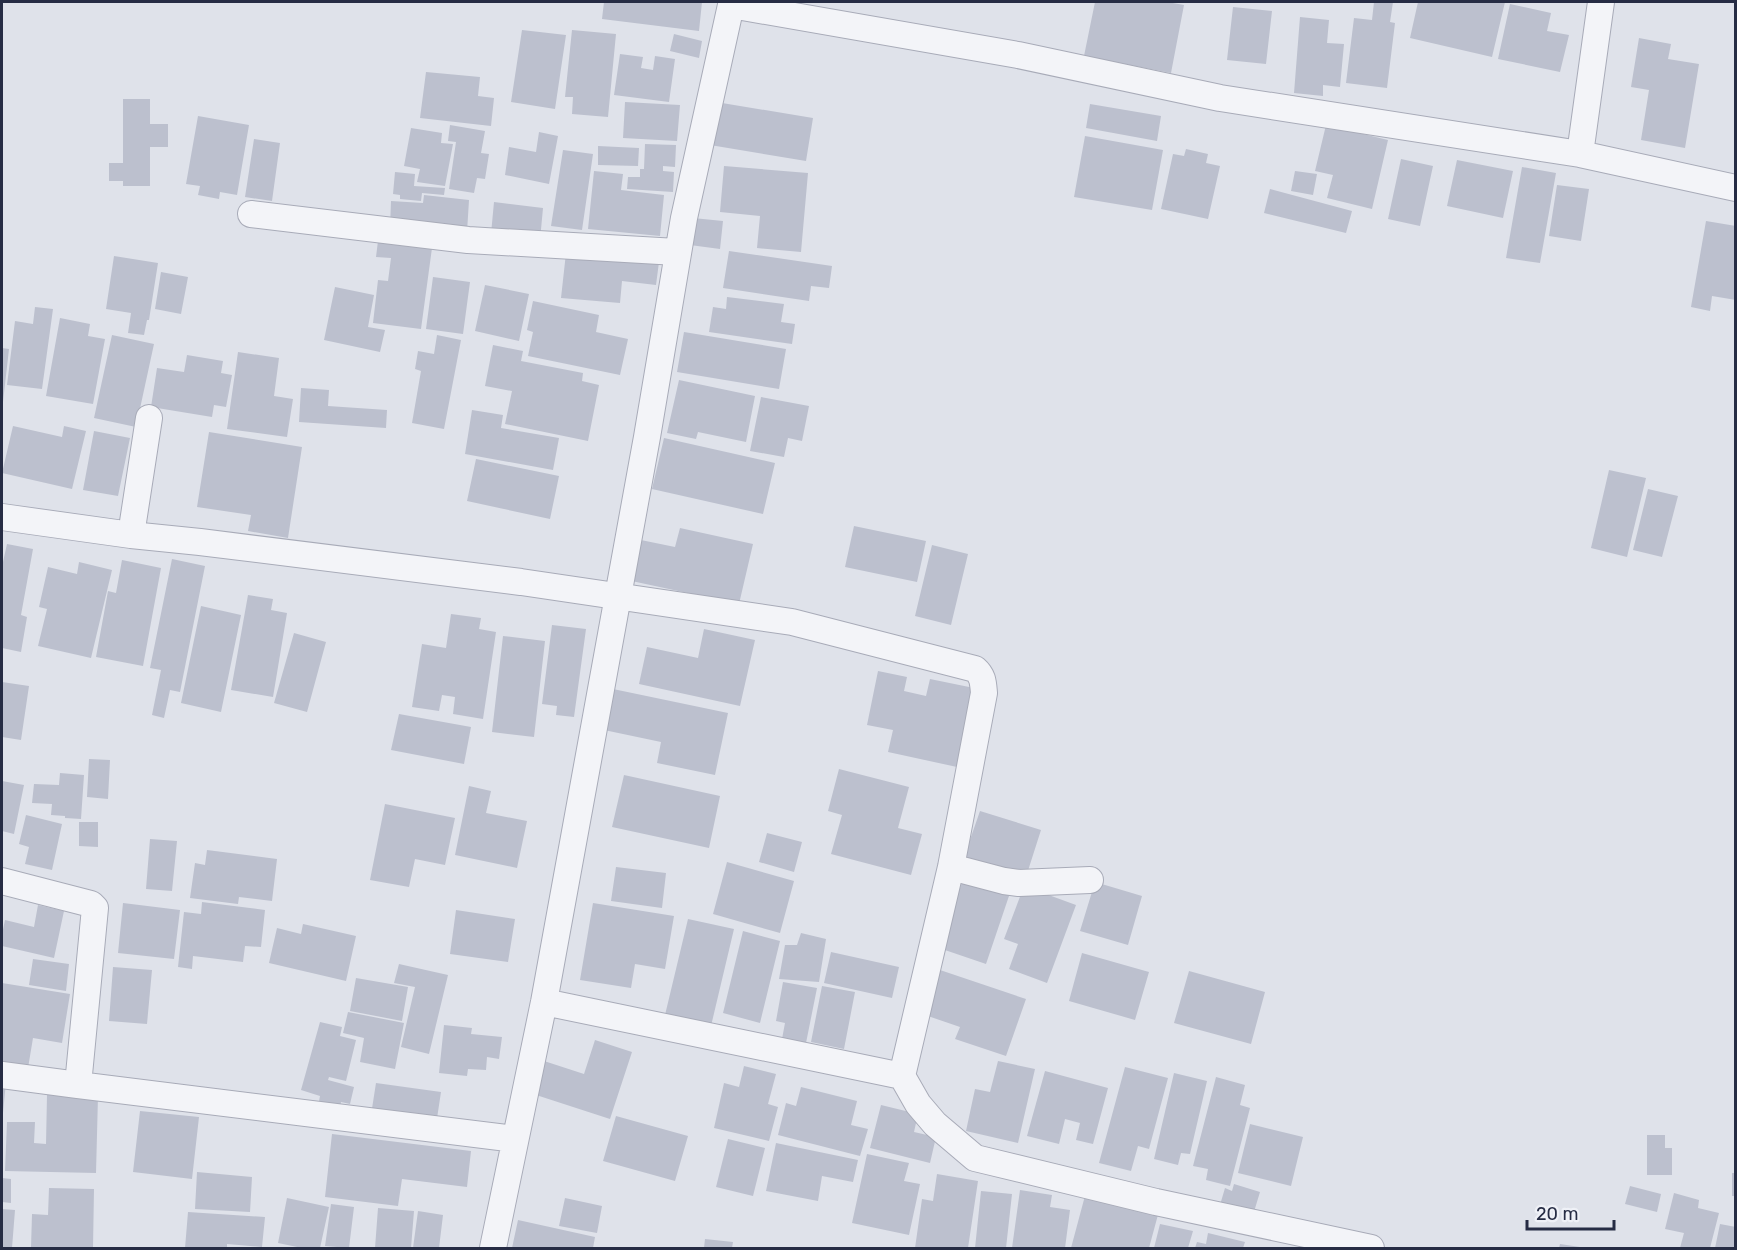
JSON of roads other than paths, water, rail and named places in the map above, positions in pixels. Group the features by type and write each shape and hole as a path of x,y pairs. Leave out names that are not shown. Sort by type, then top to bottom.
{"street":[{"path":"1580,154 1601,2"},
{"path":"493,1248 544,1002 647,437 677,252 731,3 1018,55 1220,98 1580,154 1736,188"},
{"path":"251,214 468,240 677,252"},
{"path":"131,535 149,418"},
{"path":"2,517 131,535 498,579 792,622 975,669 981,674 984,693 951,867 902,1076 918,1104 935,1124 975,1158 1156,1202 1371,1248"},
{"path":"951,867 1019,883 1089,880"},
{"path":"2,881 91,904 95,908 78,1085"},
{"path":"544,1002 902,1076"},
{"path":"2,1075 515,1139"}]}
